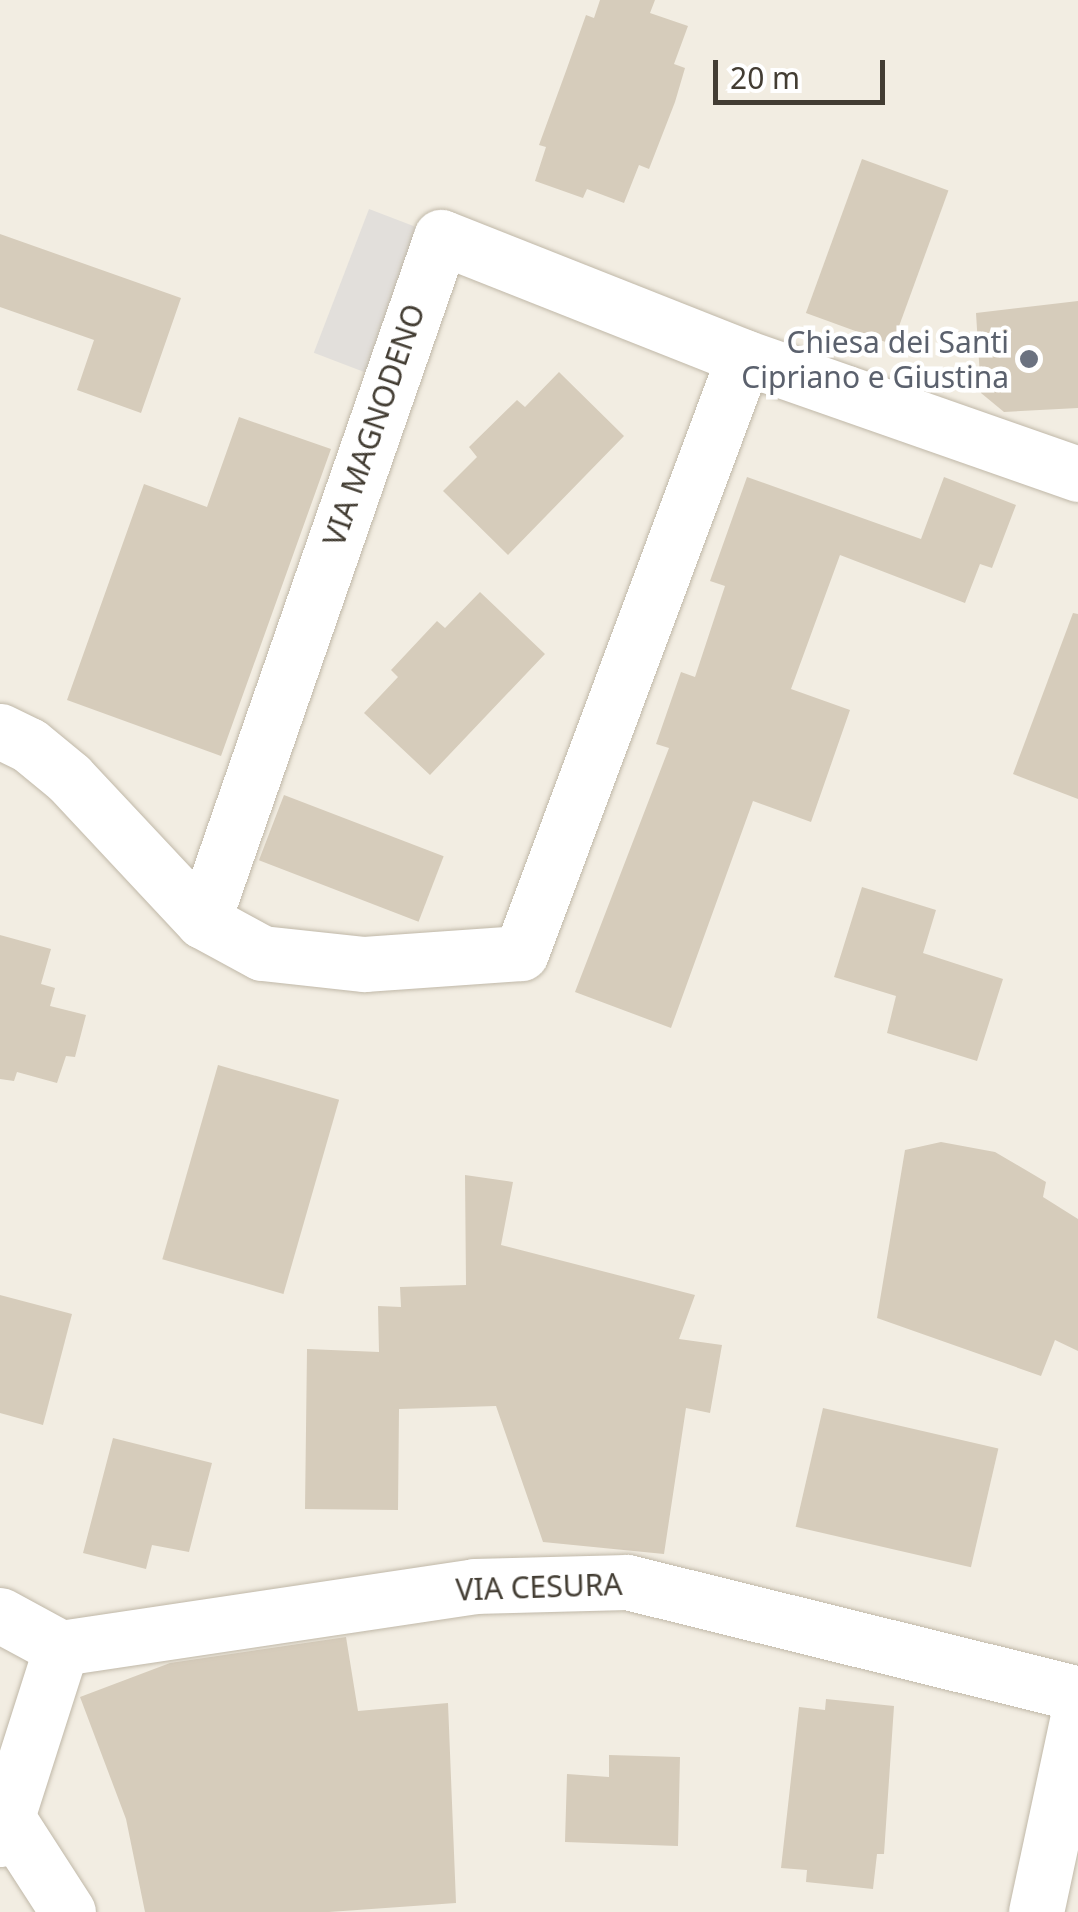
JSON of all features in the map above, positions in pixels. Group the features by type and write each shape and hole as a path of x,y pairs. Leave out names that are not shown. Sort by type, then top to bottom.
{"street":[{"name":"VIA MAGNODENO","path":"203,922 442,237 744,357 1078,474"},
{"path":"0,731 30,745 69,778 203,922 262,953 364,964 522,954 744,357"},
{"name":"VIA CESURA","path":"61,1648 474,1586 627,1582 1078,1694"},
{"path":"0,1616 61,1648 5,1830 68,1912"},
{"path":"1036,1912 1078,1716"}],"shaded area":[{"path":"369,209 441,237 386,380 314,353"}],"building":[{"path":"600,0 655,0 650,13 688,26 674,64 685,68 675,102 649,169 639,165 624,203 587,189 583,198 535,181 546,147 539,145 586,15 594,18"},
{"path":"862,159 948,190 892,345 806,313"},
{"path":"0,234 181,298 141,413 77,390 94,340 0,307"},
{"name":"Chiesa dei Santi Cipriano e Giustina","path":"1078,301 1078,408 1004,412 981,393 976,313"},
{"path":"559,372 624,436 508,555 443,491 477,457 469,447 517,400 525,407"},
{"path":"239,417 331,449 221,756 67,700 144,484 207,507"},
{"path":"747,477 921,539 944,477 1016,505 992,568 980,564 965,603 840,555 791,689 850,710 811,822 753,801 671,1028 575,992 669,748 656,744 681,672 695,677 725,586 710,581"},
{"path":"480,592 545,654 430,775 364,713 398,677 391,670 437,621 445,628"},
{"path":"1073,613 1078,614 1078,799 1013,774"},
{"path":"284,795 444,856 419,922 259,860"},
{"path":"862,887 936,910 923,953 1003,979 977,1061 887,1033 896,996 834,977"},
{"path":"0,935 51,949 41,984 55,988 50,1006 86,1015 75,1057 66,1056 57,1083 17,1072 14,1081 0,1079"},
{"path":"218,1065 339,1100 283,1294 162,1259"},
{"path":"941,1142 995,1152 1046,1182 1043,1197 1078,1219 1078,1351 1055,1340 1041,1376 877,1318 905,1150"},
{"path":"465,1175 513,1182 501,1245 695,1295 679,1339 722,1345 710,1413 686,1408 664,1554 543,1542 496,1406 399,1409 398,1510 305,1509 307,1349 379,1352 378,1306 401,1307 400,1287 466,1285"},
{"path":"0,1295 72,1314 43,1425 0,1413"},
{"path":"823,1408 998,1448 971,1567 796,1527"},
{"path":"113,1438 212,1463 189,1552 152,1545 146,1569 83,1553"},
{"path":"346,1637 358,1711 448,1703 456,1903 329,1912 145,1912 126,1819 80,1697 170,1663"},
{"path":"826,1699 894,1706 884,1854 877,1854 873,1889 806,1882 807,1870 781,1868 799,1707 825,1710"},
{"path":"609,1755 680,1757 678,1846 565,1842 567,1774 609,1777"}],"place":[{"name":"Chiesa dei Santi Cipriano e Giustina","path":"1029,359"}]}
